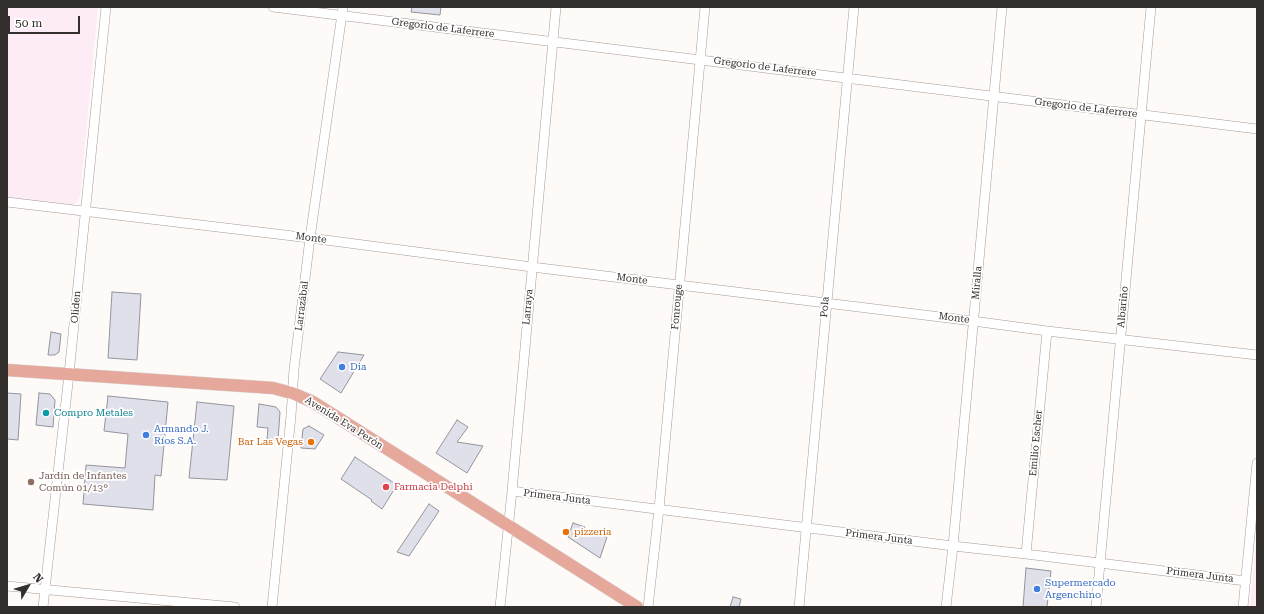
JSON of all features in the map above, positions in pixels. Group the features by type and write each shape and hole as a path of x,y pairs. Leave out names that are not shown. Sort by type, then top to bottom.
{"main road":[{"name":"Avenida Eva Perón","path":"7,370 273,388 292,393 313,402 637,607"}],"street":[{"name":"Oliden","path":"44,607 70,374 106,7"},
{"name":"Gregorio de Laferrere","path":"273,7 342,11 553,42 1257,129"},
{"name":"Larraya","path":"500,607 556,7"},
{"name":"Fonrouge","path":"648,607 705,7"},
{"name":"Pola","path":"798,607 854,7"},
{"name":"Miralla","path":"946,607 953,546 1002,7"},
{"name":"Albariño","path":"1096,607 1151,7"},
{"name":"Larrazábal","path":"272,607 294,369 310,238 342,11"},
{"name":"Monte","path":"7,202 310,238 1047,331 1257,355"},
{"name":"Emilio Escher","path":"1026,554 1047,331"},
{"path":"1243,607 1257,463"},
{"name":"Primera Junta","path":"512,491 1246,581"},
{"path":"7,586 235,607"}],"shaded area":[{"path":"7,7 98,7 80,195 76,203 71,207 7,201"},
{"path":"1257,532 1257,607 1250,607"}],"building":[{"path":"412,7 441,7 440,15 411,12"},
{"path":"112,292 141,294 137,360 108,358"},
{"path":"51,332 61,334 59,352 55,355 48,355"},
{"name":"Dia","path":"338,352 364,355 341,393 320,379"},
{"path":"7,393 21,394 18,440 7,439"},
{"name":"Compro Metales","path":"39,393 50,394 55,400 53,427 36,425"},
{"path":"108,396 168,402 161,476 155,475 153,510 83,504 86,465 125,468 128,434 104,431"},
{"path":"197,402 234,406 227,480 189,478"},
{"path":"259,404 276,407 280,412 278,440 267,439 268,428 257,427"},
{"path":"457,420 468,427 457,442 483,446 467,473 436,453"},
{"name":"Bar Las Vegas","path":"309,426 324,435 315,449 301,448 303,429"},
{"path":"355,457 397,485 382,509 371,501 372,500 341,479"},
{"path":"429,504 439,511 409,556 397,552"},
{"path":"573,523 585,527 584,529 607,537 600,558 568,537"},
{"name":"Supermercado Argenchino","path":"1026,568 1051,571 1047,607 1023,607"},
{"path":"733,597 741,599 739,607 730,607"}],"place":[{"name":"Dia","path":"342,367"},
{"name":"Compro Metales","path":"46,413"},
{"name":"Armando J. Ríos S.A.","path":"146,435"},
{"name":"Bar Las Vegas","path":"311,442"},
{"name":"Jardín de Infantes Común 01/13°","path":"31,482"},
{"name":"Farmacia Delphi","path":"386,487"},
{"name":"pizzeria","path":"566,532"},
{"name":"Supermercado Argenchino","path":"1037,589"}]}
